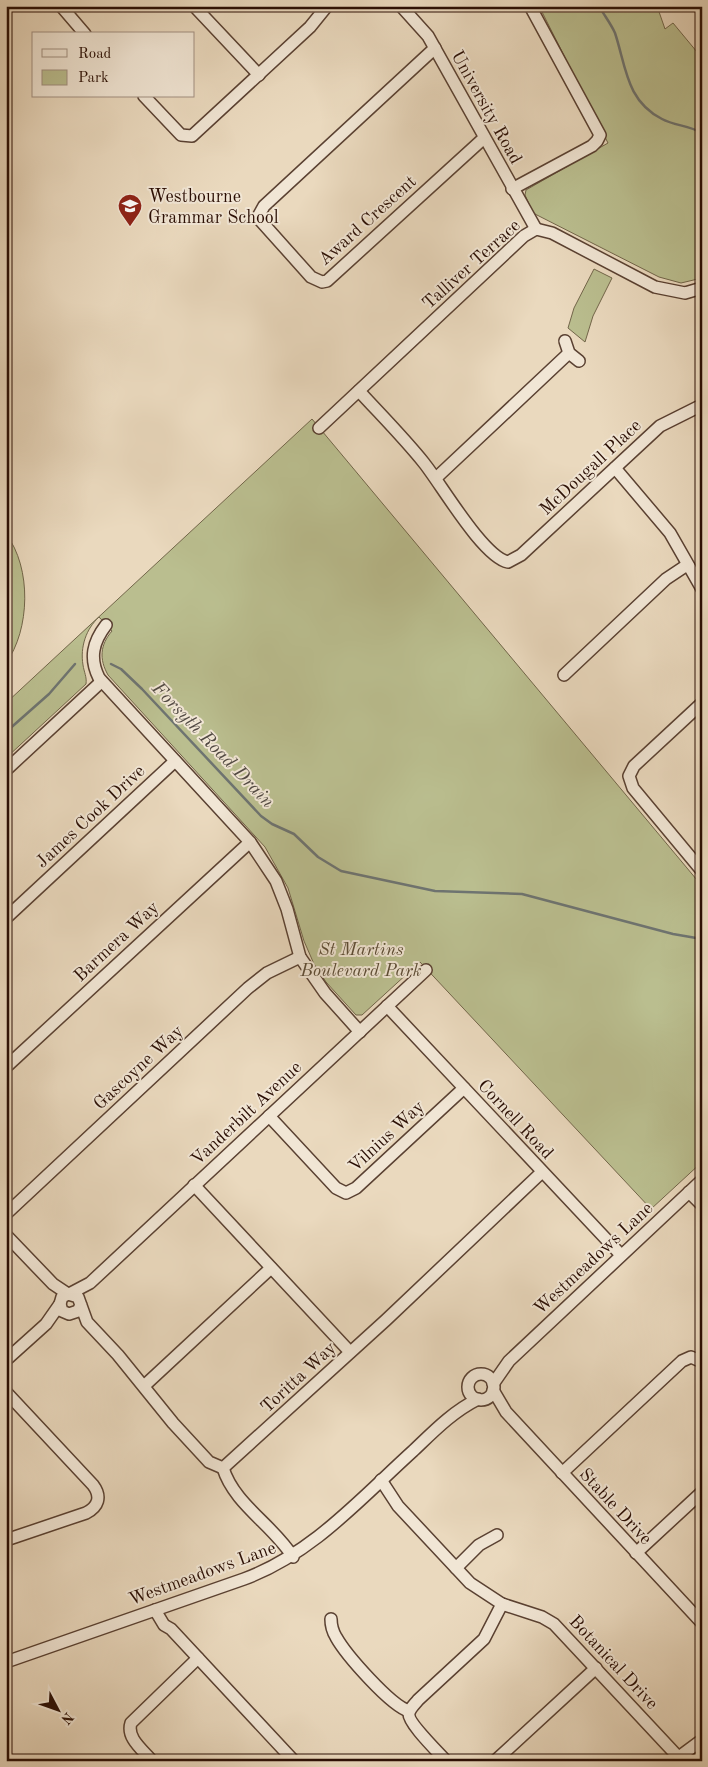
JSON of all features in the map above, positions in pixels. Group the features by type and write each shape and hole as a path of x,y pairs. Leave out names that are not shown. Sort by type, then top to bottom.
{"street":[{"path":"61,6 83,32"},
{"path":"194,6 259,75"},
{"path":"146,98 176,131 186,137 198,132 310,27 327,6"},
{"name":"University Road","path":"401,6 428,36 536,229"},
{"path":"512,189 592,146 600,135 530,6"},
{"name":"Award Crescent","path":"435,48 264,206 259,215 260,220 311,276 322,282 328,281 484,138"},
{"name":"Talliver Terrace","path":"319,428 524,236 536,229 552,233 655,287 686,293 702,288"},
{"path":"565,341 569,354 580,361"},
{"path":"359,391 436,478 569,354"},
{"name":"McDougall Place","path":"436,478 476,534 496,557 508,562 521,555 665,421 702,404"},
{"path":"615,468 661,521 702,589"},
{"path":"564,675 666,579 687,565"},
{"path":"106,625 93,648 93,662 101,682 250,842 276,881 287,909 300,957 324,993 360,1032"},
{"path":"6,770 101,682"},
{"path":"700,866 633,788 629,776 634,766 702,704"},
{"name":"James Cook Drive","path":"6,918 175,761"},
{"name":"Barmera Way","path":"6,1067 250,842"},
{"name":"Gascoyne Way","path":"6,1214 248,988 267,973 300,957"},
{"name":"Vanderbilt Avenue","path":"6,1360 426,970"},
{"name":"Cornell Road","path":"388,1006 621,1255"},
{"name":"Vilnius Way","path":"269,1116 336,1188 346,1193 356,1188 464,1088"},
{"name":"Toritta Way","path":"223,1468 542,1172"},
{"name":"Westmeadows Lane","path":"484,1375 509,1361 702,1180"},
{"path":"194,1186 350,1352"},
{"path":"689,1192 702,1205"},
{"path":"6,1235 70,1300 144,1386 173,1423 209,1462 223,1468 229,1483 282,1541 293,1557"},
{"path":"144,1386 271,1268"},
{"path":"70,1300 78,1311 70,1314"},
{"path":"70,1314 87,1322"},
{"name":"Vanderbilt Avenue","path":"46,1324 70,1314"},
{"path":"562,1473 682,1361 691,1357 702,1362"},
{"name":"Westmeadows Lane","path":"493,1387 509,1361"},
{"path":"484,1375 490,1378 493,1387 489,1397 480,1399 471,1395 468,1388 473,1377 484,1375"},
{"name":"Stable Drive","path":"493,1387 506,1412 702,1623"},
{"name":"Westmeadows Lane","path":"452,1415 468,1388"},
{"path":"6,1392 93,1485 98,1493 98,1499 94,1508 86,1513 6,1540"},
{"name":"Westmeadows Lane","path":"6,1662 263,1572 293,1557 322,1535 452,1415 480,1399"},
{"name":"Stable Drive","path":"480,1399 506,1412"},
{"name":"Botanical Drive","path":"378,1483 456,1568 476,1587 502,1604 542,1617 554,1624 683,1760"},
{"path":"636,1553 702,1492"},
{"path":"456,1568 479,1545 497,1535"},
{"path":"446,1761 413,1723 409,1712 418,1700 484,1639 502,1604"},
{"path":"160,1608 171,1629 294,1761"},
{"path":"331,1619 335,1636 345,1649 393,1702 409,1712"},
{"path":"152,1761 133,1739 130,1732 131,1723 198,1658"},
{"path":"495,1761 596,1668"},
{"path":"683,1760 702,1740"},
{"path":"683,1760 702,1745"}],"green space":[{"path":"539,6 657,6 665,29 673,23 702,58 702,278 681,283 659,277 533,213 525,195 526,190 608,143"},
{"path":"594,269 612,278 593,316 585,342 568,328 574,308"},
{"name":"St Martins Boulevard Park","path":"312,419 702,886 702,1162 651,1209 420,962 362,1015 356,1015 326,982 314,964 304,941 288,888 265,847 108,675 103,663 102,652 105,642 112,631 99,617 87,633 83,645 82,658 86,684 6,758 6,703"},
{"path":"6,534 20,564 24,581 25,599 20,634 6,663"}],"waterway":[{"path":"599,6 612,26 629,82 641,103 662,119 702,133"},
{"name":"Forsyth Road Drain","path":"6,732 49,694 75,664"},
{"name":"Forsyth Road Drain","path":"111,664 121,669 142,689 261,816 272,824 294,834 318,857 341,871 435,891 522,894 673,934 702,939"}],"place":[{"name":"Westbourne Grammar School","path":"130,227"}]}
